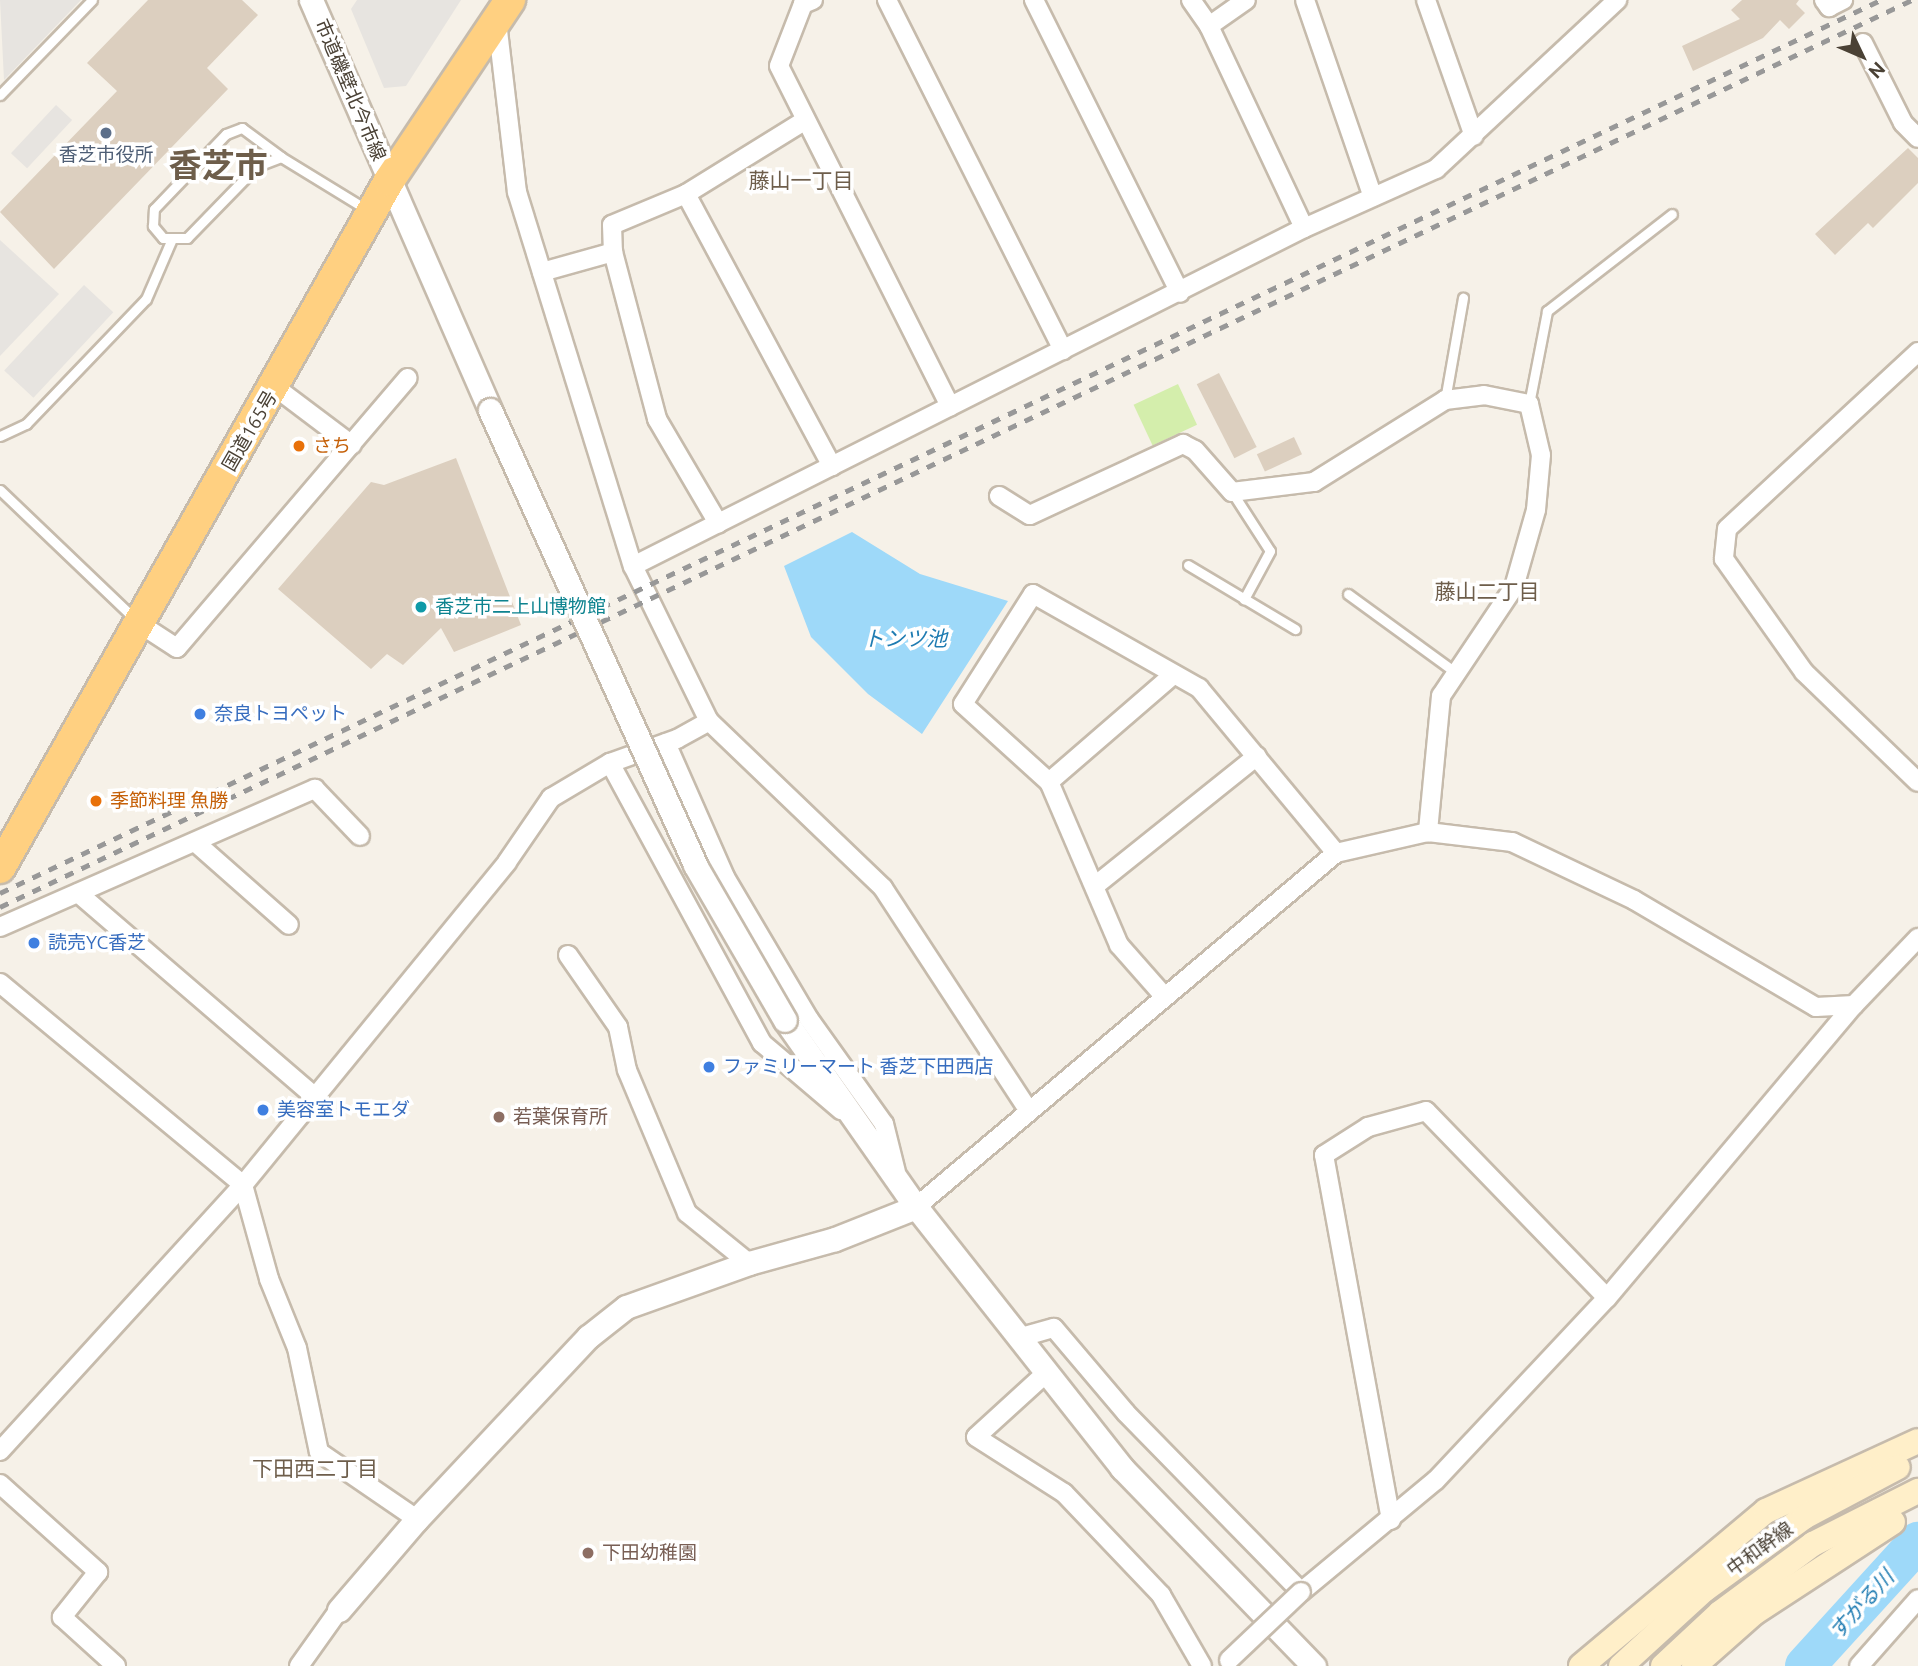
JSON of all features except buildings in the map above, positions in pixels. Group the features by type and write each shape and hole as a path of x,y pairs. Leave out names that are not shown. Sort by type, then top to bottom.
{"highway":[{"name":"国道165号","path":"0,868 275,387 389,181 504,11"}],"main road":[{"path":"1581,1666 1766,1511 1918,1441"},
{"name":"中和幹線","path":"1621,1666 1704,1590 1804,1517 1918,1459"},
{"name":"中和幹線","path":"1663,1666 1720,1613 1813,1544 1918,1491"},
{"path":"1694,1666 1754,1613 1866,1536 1918,1508"}],"street":[{"name":"市道磯壁北今市線","path":"311,0 695,866 785,1020 916,1207 1045,1374 1122,1468 1314,1666"},
{"path":"887,0 1063,350"},
{"path":"1034,0 1180,293"},
{"path":"1191,0 1209,26 1304,228"},
{"path":"1209,26 1246,0"},
{"path":"1305,0 1373,197"},
{"path":"633,566 1180,293 1304,228 1436,169 1617,0"},
{"path":"1824,0 1829,7 1843,0"},
{"path":"806,1 779,66 804,121 950,407"},
{"path":"1428,1 1474,136"},
{"path":"504,11 517,192 633,566 709,721 883,888 1028,1110"},
{"path":"1863,43 1903,123 1918,138"},
{"path":"718,523 657,419 613,252 612,225 686,194 804,121"},
{"path":"686,194 832,466"},
{"path":"542,272 613,252"},
{"path":"1918,352 1727,529 1724,559 1804,673 1918,782"},
{"path":"140,624 177,648 408,378"},
{"path":"275,387 352,445"},
{"path":"999,496 1030,515 1183,444 1195,450 1232,492 1314,482 1445,401 1484,395 1530,404 1541,455 1536,510 1514,587 1441,696 1428,832"},
{"path":"1164,996 1119,945 1096,885 1049,782 963,704 1033,594 1199,688 1336,853"},
{"path":"1049,782 1174,674"},
{"path":"0,1451 243,1185 507,862 551,798 610,764 666,743 709,721"},
{"path":"666,743 725,877 809,1019 884,1124 898,1181"},
{"path":"1096,885 1257,756"},
{"path":"610,764 762,1043 857,1124"},
{"path":"0,927 315,789 360,836"},
{"path":"299,1666 339,1610 417,1519 588,1338 626,1307 749,1263 835,1239 916,1207 1336,853 1428,832 1512,842 1634,900 1816,1007 1854,1005"},
{"path":"195,842 289,925"},
{"path":"78,893 315,1097"},
{"path":"1226,1663 1301,1592 1436,1480 1606,1298 1854,1005 1918,938"},
{"path":"568,954 618,1027 626,1070 687,1213 749,1263"},
{"path":"0,984 243,1185 269,1279 297,1348 319,1452 417,1519"},
{"path":"1391,1520 1324,1155 1368,1127 1426,1111 1606,1298"},
{"path":"1018,1338 1054,1328 1126,1413 1301,1592"},
{"path":"1045,1374 976,1437 1064,1493 1161,1595 1202,1666"},
{"path":"0,1484 98,1572 62,1617 116,1666"},
{"path":"1859,1666 1918,1599"}],"lane":[{"path":"0,95 92,0"},
{"path":"171,241 153,226 154,209 226,134 242,128 281,157 372,212"},
{"path":"171,241 187,238 257,166 281,157"},
{"path":"1530,404 1547,311 1672,214"},
{"path":"0,436 26,424 146,299 171,241"},
{"path":"1445,401 1463,298"},
{"path":"0,489 140,624"},
{"path":"1232,492 1270,551 1244,598"},
{"path":"1188,565 1295,629"},
{"path":"1348,594 1455,672"}],"green space":[{"path":"1178,384 1197,425 1153,445 1134,405"}],"shaded area":[{"path":"0,0 81,0 4,80"},
{"path":"357,0 461,0 406,86 384,88 351,9"},
{"path":"56,105 72,120 27,168 11,153"},
{"path":"0,240 59,294 0,356"},
{"path":"84,285 113,312 33,398 4,371"}],"water":[{"name":"トンツ池","path":"852,532 920,574 1008,601 922,734 868,694 811,637 784,566"}],"waterway":[{"name":"すがる川","path":"1805,1666 1918,1542"}],"railway":[{"path":"0,893 1881,0"},
{"path":"0,907 1912,0"}],"place":[{"name":"香芝市役所","path":"106,133"},
{"name":"さち","path":"299,446"},
{"name":"香芝市二上山博物館","path":"421,607"},
{"name":"奈良トヨペット","path":"200,714"},
{"name":"季節料理 魚勝","path":"96,801"},
{"name":"読売YC香芝","path":"34,943"},
{"name":"ファミリーマート 香芝下田西店","path":"709,1067"},
{"name":"美容室トモエダ","path":"263,1110"},
{"name":"若葉保育所","path":"499,1117"},
{"name":"下田幼稚園","path":"588,1553"}],"district":[{"name":"香芝市","path":"218,165"},
{"name":"藤山一丁目","path":"801,180"},
{"name":"藤山二丁目","path":"1487,591"},
{"name":"下田西二丁目","path":"315,1468"}]}
